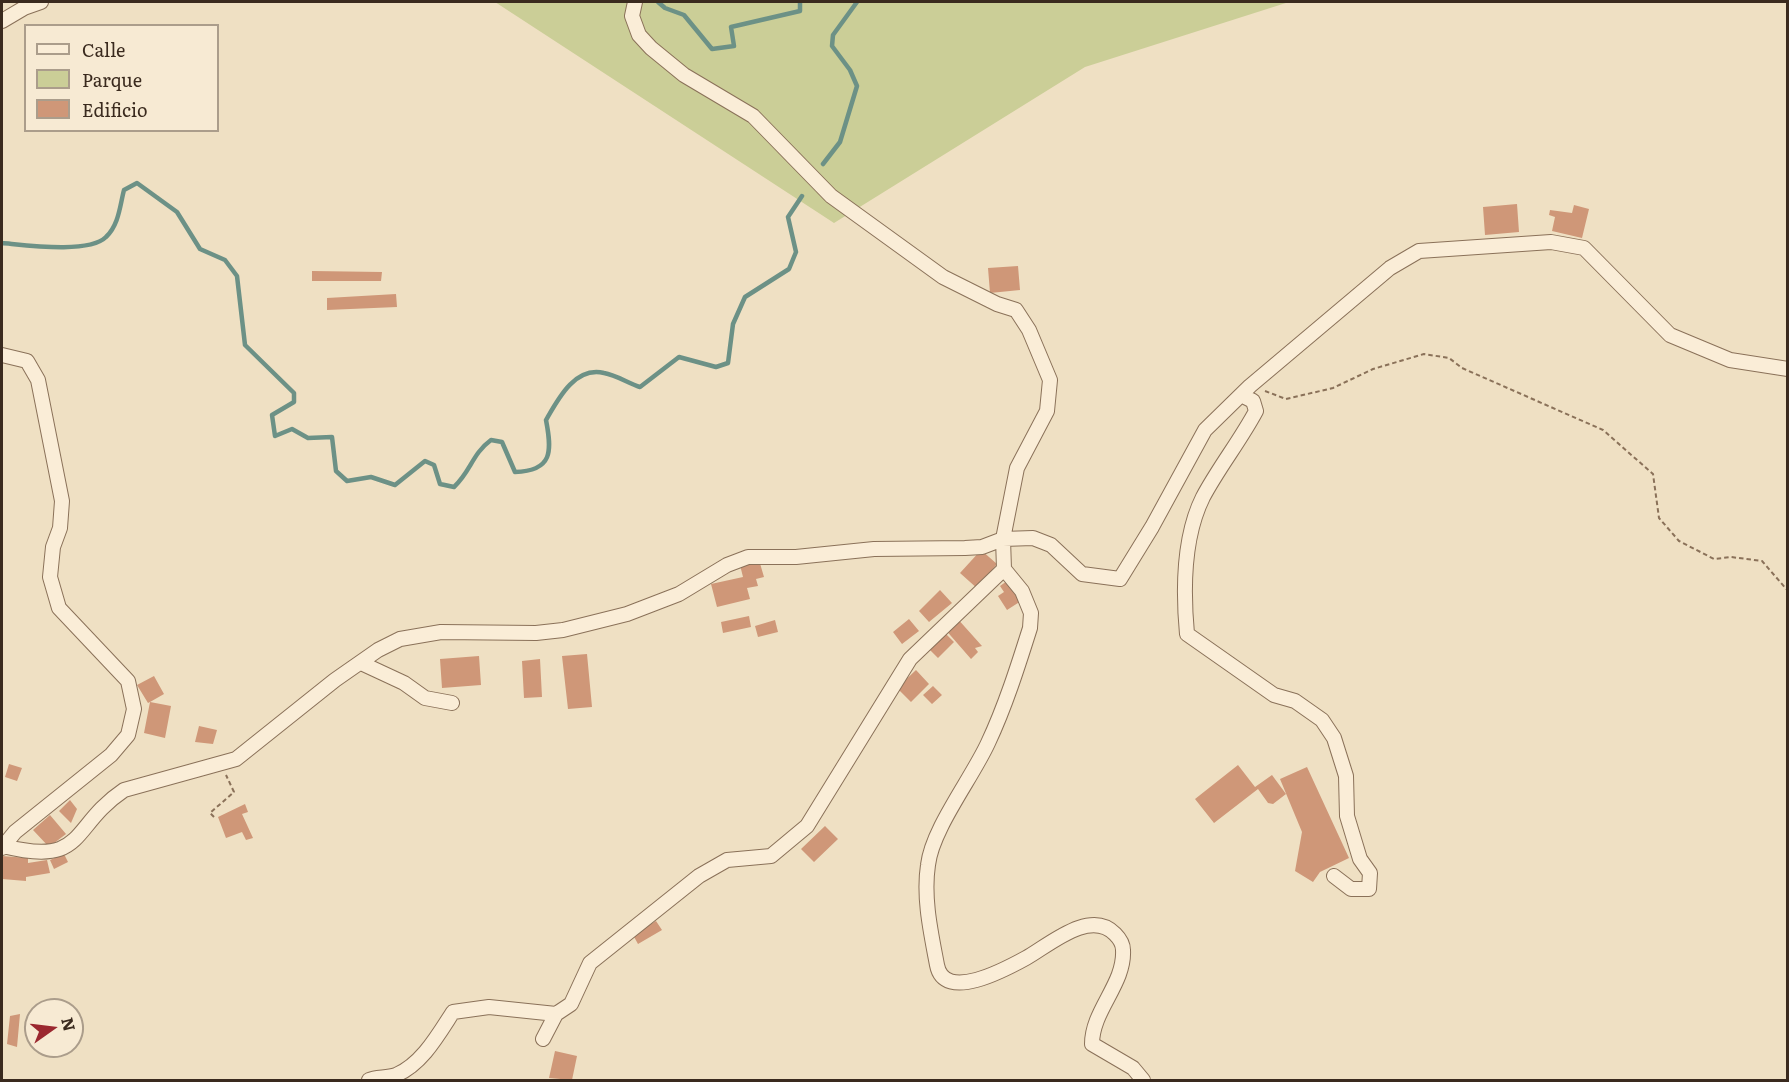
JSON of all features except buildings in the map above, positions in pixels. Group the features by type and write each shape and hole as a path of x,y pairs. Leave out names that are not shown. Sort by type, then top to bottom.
{"street":[{"path":"2,21 24,8 41,2"},
{"path":"635,2 632,16 639,35 651,48 684,75 753,116 831,196 943,277 997,304 1016,310 1029,330 1050,380 1047,411 1017,468 1003,539 1004,569 1022,591 1031,613 1030,628 988,742 935,841 928,864 929,925 938,972 943,979 951,982 974,982 1027,958 1053,939 1077,928 1094,926 1111,930 1119,938 1123,950 1118,977 1096,1018 1092,1044 1133,1068 1143,1080"},
{"path":"2,355 27,361 38,380 62,501 60,528 53,547 50,576 59,608 128,681 134,709 128,735 111,755 15,832 2,847 33,853 57,852 74,840 109,800 124,790 236,759 361,663 400,639 441,632 536,633 563,630 627,614 679,594 727,565 748,557 796,557 874,549 982,547 1003,539 1033,538 1051,545 1082,574 1120,579 1152,527 1205,430 1245,390 1390,268 1419,251 1551,242 1584,248 1670,335 1730,360 1788,369"},
{"path":"1245,390 1253,401 1256,411 1202,500 1191,530 1185,609 1187,634 1274,696 1295,701 1322,720 1334,738 1346,776 1347,816 1360,859 1370,873 1369,889 1351,889 1334,876"},
{"path":"543,1040 556,1014 571,1004 590,963 699,876 727,860 771,855 807,826 910,659 1004,569"},
{"path":"361,663 404,682 425,698 452,703"},
{"path":"369,1080 394,1076 408,1068 424,1053 453,1012 489,1007 556,1014"}],"path":[{"path":"1245,390 1286,399 1333,388 1374,369 1424,354 1449,358 1462,368 1603,430 1653,474 1659,518 1679,541 1714,559 1731,557 1762,561 1788,591"},
{"path":"214,817 210,813 234,792 223,764"}],"green space":[{"path":"495,2 1289,2 1085,67 834,223"}],"waterway":[{"path":"658,2 665,8 684,15 712,49 734,46 731,27 800,11 800,2"},
{"path":"823,164 840,142 857,86 850,70 832,46 833,35 857,2"},
{"path":"2,243 72,247 98,242 106,237 114,227 124,190 137,183 177,212 200,249 225,260 237,276 245,345 294,393 294,402 272,415 275,436 292,429 308,438 332,437 336,471 347,481 371,477 395,485 425,461 434,465 440,484 454,487 480,451 491,440 502,442 515,472 537,468 543,463 549,450 546,420 562,394 584,374 594,372 608,374 640,387 679,357 716,367 728,363 733,324 745,297 789,269 796,252 788,217 802,196"}]}
